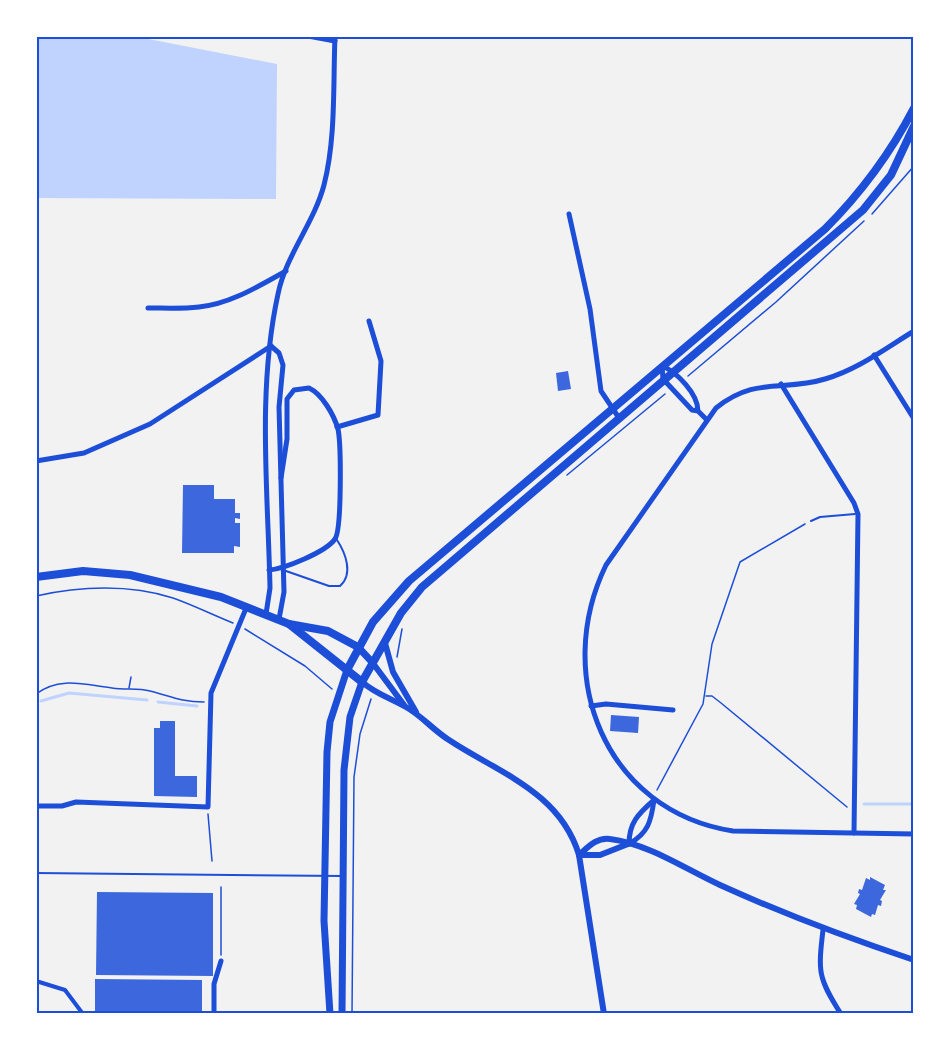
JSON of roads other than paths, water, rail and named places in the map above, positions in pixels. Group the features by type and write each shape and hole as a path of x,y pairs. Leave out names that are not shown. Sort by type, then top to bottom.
{"main road":[{"path":"330,1014 325,876 328,736 333,706 358,647 380,613 409,581 816,236 854,200 879,168 914,108"},
{"path":"342,1014 346,744 350,717 362,682 372,662 405,608 429,580 863,210 891,175 914,126"},
{"path":"36,577 76,571 130,575 175,584 247,606 289,624 328,631 358,647 372,662"},
{"path":"289,624 362,682"}],"street":[{"path":"266,614 269,603 269,570 266,372 278,292 315,212 330,156 335,38 308,36"},
{"path":"569,214 590,309 601,392 619,418"},
{"path":"147,308 200,307 214,304 247,292 286,271"},
{"path":"337,427 378,415 381,362 369,321"},
{"path":"914,331 874,355 823,380 759,387 739,393 724,402 706,419 614,553 597,583 588,610 584,640 584,671 591,706 614,754 633,780 654,800 685,818 727,830 914,834"},
{"path":"36,461 84,453 150,424 270,346"},
{"path":"270,346 279,353 283,365 279,407 284,592 279,620"},
{"path":"874,355 914,419"},
{"path":"698,411 698,403 674,371 662,366 663,380 692,410 698,411 706,419"},
{"path":"781,384 854,503 858,514 854,833"},
{"path":"269,570 283,570 328,546 336,538 340,456 337,427 321,398 312,390 300,388 291,393 287,399 287,439 281,478"},
{"path":"36,806 62,806 76,802 208,807 211,693 247,606"},
{"path":"384,642 393,672 418,715"},
{"path":"372,662 404,706"},
{"path":"362,682 375,693 418,715 448,740 528,786 543,798 573,837 579,855 604,1014"},
{"path":"591,706 606,704 673,710"},
{"path":"629,844 629,829 633,821 654,800"},
{"path":"579,855 600,855 629,844 644,835 651,821 654,800"},
{"path":"579,855 596,841 609,839 642,847 720,885 823,930 914,960"},
{"path":"823,930 819,961 821,978 841,1014"},
{"path":"214,1014 214,984 221,961"},
{"path":"36,981 65,990 83,1014"}],"lane":[{"path":"811,521 820,517 858,514"},
{"path":"283,570 329,586 340,586 346,580 347,563 336,538"},
{"path":"36,873 343,876"}],"water":[{"path":"36,36 133,36 277,64 276,199 36,198"}],"waterway":[{"path":"41,701 69,693 147,700"},
{"path":"158,702 197,706"},
{"path":"864,804 914,804"}]}
